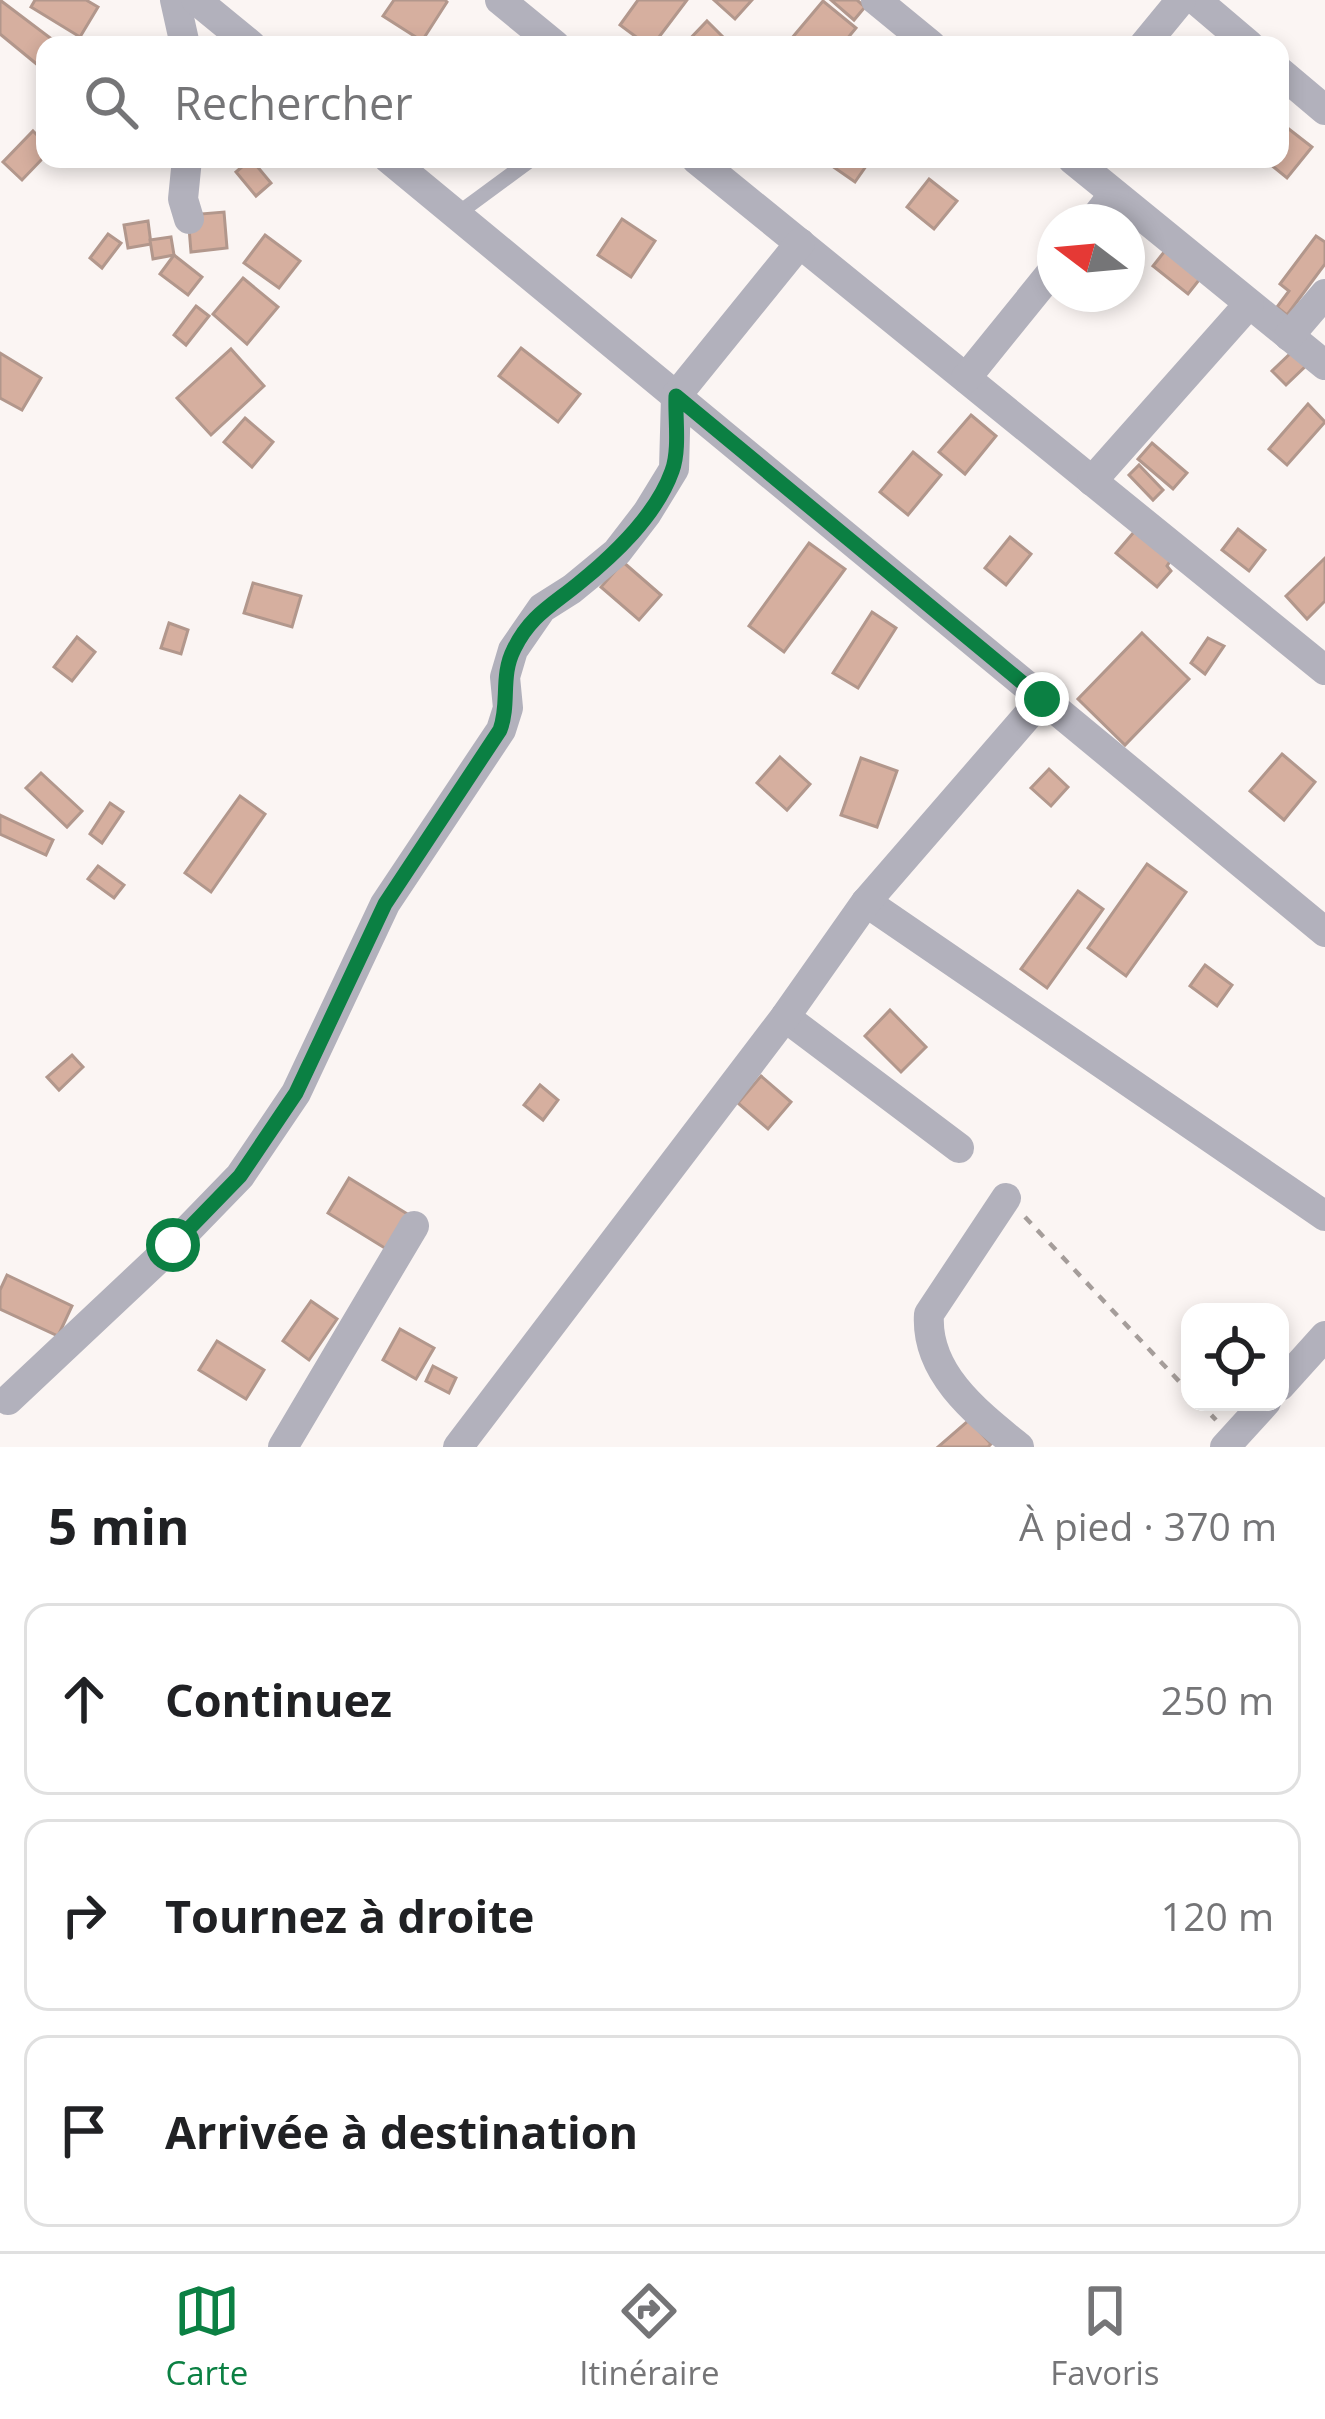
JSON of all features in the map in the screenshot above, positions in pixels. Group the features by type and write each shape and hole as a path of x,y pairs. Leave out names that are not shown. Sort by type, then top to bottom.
{"street":[{"path":"175,0 183,36"},
{"path":"196,0 240,36"},
{"path":"500,0 545,36"},
{"path":"876,0 921,36"},
{"path":"1151,36 1181,0"},
{"path":"1196,0 1238,36"},
{"path":"1289,80 1325,110"},
{"path":"186,168 183,199 189,219"},
{"path":"400,168 1325,932"},
{"path":"707,168 1325,670"},
{"path":"1083,168 1325,365"},
{"path":"1106,204 1114,194"},
{"path":"8,1400 240,1176 296,1093 385,904 500,730 508,708 505,677 513,650 542,608 617,551 647,513 674,469 676,396 800,243"},
{"path":"966,378 1037,290"},
{"path":"1289,336 1325,294"},
{"path":"1092,481 1249,304"},
{"path":"458,1447 866,902 1042,699"},
{"path":"866,902 1325,1216"},
{"path":"784,1017 959,1148"},
{"path":"1006,1198 929,1314 928,1334 940,1369 981,1416 1019,1447"},
{"path":"283,1447 413,1226"},
{"path":"1289,1376 1325,1336"},
{"path":"1234,1444 1259,1411"}],"lane":[{"path":"456,215 520,168"}],"path":[{"path":"1006,1198 1181,1383"}],"building":[{"path":"0,0 48,36 36,36 36,64 0,34"},
{"path":"35,0 86,0 98,7 78,36 31,7"},
{"path":"394,0 447,2 425,36 414,36 383,16"},
{"path":"638,0 687,0 660,36 635,36 620,25"},
{"path":"714,0 752,0 735,19"},
{"path":"831,0 857,0 865,7 854,20"},
{"path":"823,1 856,28 849,36 794,36"},
{"path":"707,21 722,36 693,36"},
{"path":"1289,129 1312,147 1287,178 1275,168 1289,168"},
{"path":"33,131 36,134 36,165 22,180 3,162"},
{"path":"258,168 271,183 256,196 236,172"},
{"path":"835,168 865,168 855,182"},
{"path":"929,179 957,201 934,229 907,207"},
{"path":"224,212 227,248 191,252 188,215"},
{"path":"622,219 655,241 631,277 598,255"},
{"path":"148,221 151,244 128,248 124,225"},
{"path":"108,234 121,243 102,268 90,258"},
{"path":"265,235 300,261 279,288 244,263"},
{"path":"1316,236 1325,242 1325,264 1287,315 1277,307 1289,291 1280,284"},
{"path":"171,237 174,255 153,259 150,240"},
{"path":"1168,247 1203,275 1188,294 1153,266"},
{"path":"174,255 202,277 188,295 160,274"},
{"path":"243,278 278,307 247,344 213,314"},
{"path":"196,306 209,316 186,345 174,335"},
{"path":"521,348 580,394 558,422 499,376"},
{"path":"1296,348 1310,362 1286,385 1272,371"},
{"path":"231,349 264,386 211,435 177,398"},
{"path":"0,353 41,378 22,410 0,398"},
{"path":"1308,404 1325,422 1287,465 1269,449"},
{"path":"971,415 996,436 965,474 939,452"},
{"path":"245,418 273,442 252,467 224,442"},
{"path":"1152,443 1187,473 1173,489 1138,459"},
{"path":"913,452 941,475 908,515 880,492"},
{"path":"1139,465 1163,490 1153,500 1129,475"},
{"path":"1139,526 1174,555 1167,566 1171,571 1157,587 1116,553"},
{"path":"1238,529 1265,550 1249,571 1222,550"},
{"path":"1010,537 1031,554 1006,585 985,568"},
{"path":"809,543 845,569 784,652 749,626"},
{"path":"1325,558 1325,601 1307,619 1286,596"},
{"path":"623,562 661,595 639,620 601,587"},
{"path":"253,583 301,596 292,627 244,613"},
{"path":"872,612 896,628 858,688 833,673"},
{"path":"169,623 188,630 181,654 161,648"},
{"path":"1142,633 1189,679 1125,745 1078,699"},
{"path":"77,637 95,652 72,681 54,667"},
{"path":"1208,638 1224,646 1205,674 1191,663"},
{"path":"1282,754 1315,782 1284,820 1250,791"},
{"path":"780,757 810,784 787,810 757,783"},
{"path":"861,758 897,771 877,827 841,815"},
{"path":"1049,769 1068,787 1051,806 1031,788"},
{"path":"41,773 82,811 67,827 26,788"},
{"path":"240,796 265,814 211,892 185,873"},
{"path":"110,803 123,812 102,843 90,834"},
{"path":"0,815 53,840 46,855 0,834"},
{"path":"1147,864 1186,892 1126,976 1088,948"},
{"path":"98,866 124,885 114,898 88,879"},
{"path":"1078,891 1103,909 1047,988 1021,969"},
{"path":"1205,965 1232,985 1217,1006 1190,986"},
{"path":"890,1010 926,1047 901,1072 865,1036"},
{"path":"72,1055 83,1067 59,1090 47,1077"},
{"path":"761,1076 791,1102 768,1129 738,1103"},
{"path":"540,1085 558,1100 543,1120 524,1105"},
{"path":"349,1178 409,1215 388,1250 328,1213"},
{"path":"7,1275 72,1306 58,1336 0,1309 0,1290"},
{"path":"311,1301 337,1319 309,1360 283,1341"},
{"path":"400,1329 434,1348 416,1379 383,1360"},
{"path":"217,1341 264,1370 246,1399 199,1370"},
{"path":"433,1366 456,1378 449,1393 426,1381"},
{"path":"969,1420 991,1444 988,1447 938,1447"}],"route":[{"path":"173,1245 240,1176 296,1093 385,904 500,730 508,708 505,677 513,650 542,608 617,551 674,469 676,396 1042,699"}]}
